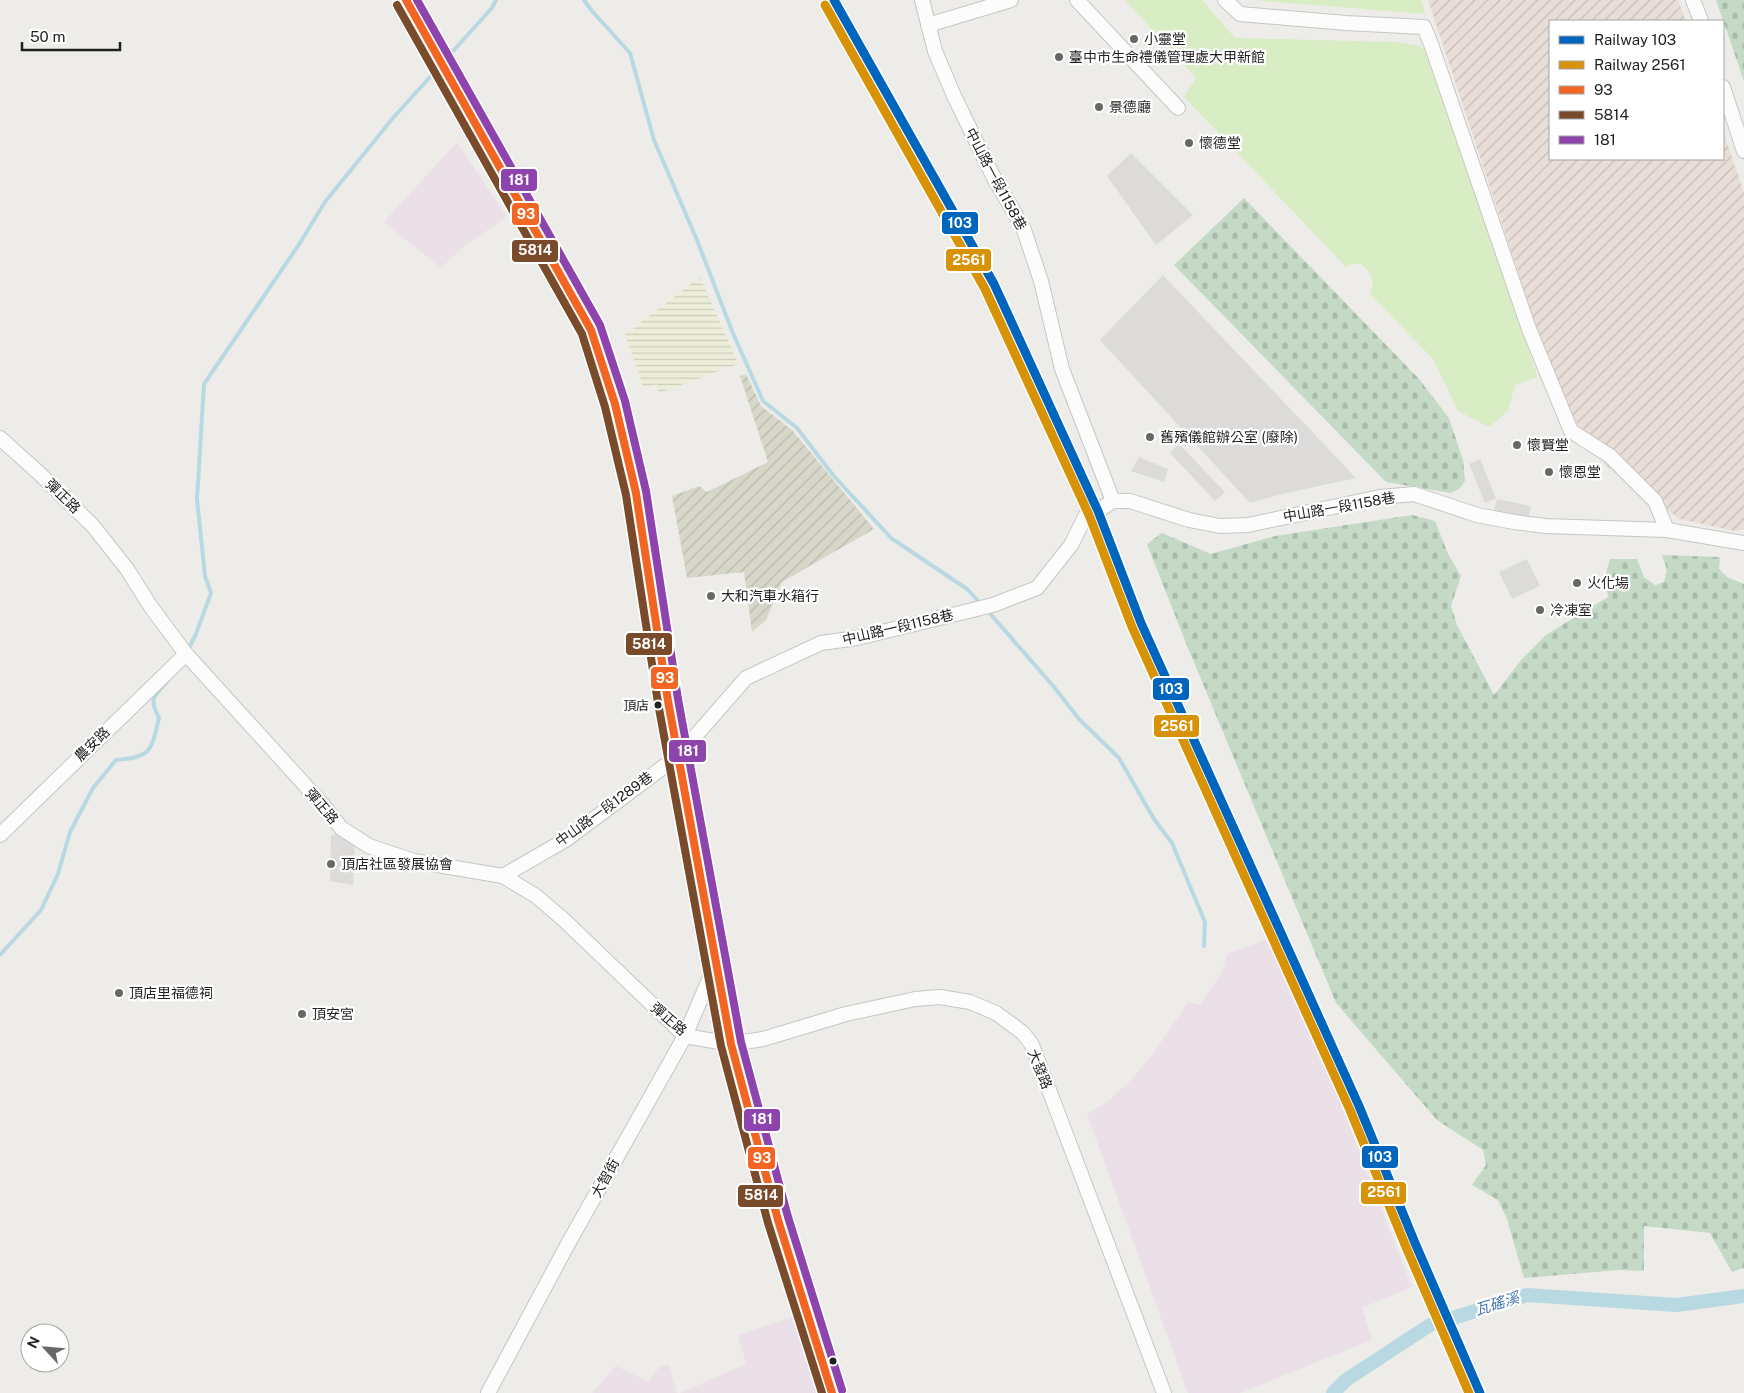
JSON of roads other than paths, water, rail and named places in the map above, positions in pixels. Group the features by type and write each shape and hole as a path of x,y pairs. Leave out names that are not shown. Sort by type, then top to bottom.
{"street":[{"path":"406,0 591,330 615,404 636,493 668,701 731,1044 778,1220 832,1393"},
{"name":"中山路一段1158巷","path":"922,0 935,51 954,96 996,182 1023,226 1041,281 1062,369 1113,501"},
{"path":"928,25 1011,0"},
{"path":"1077,0 1178,108"},
{"path":"1225,0 1240,14 1346,23 1424,27 1529,329 1571,430 1610,456 1655,501 1667,530"},
{"path":"1694,0 1701,20"},
{"path":"1724,90 1744,151"},
{"name":"彈正路","path":"0,438 93,526 186,654 318,799 341,828 368,846 414,862 504,876 536,896 564,920 685,1036 731,1044"},
{"name":"中山路一段1158巷","path":"678,756 746,678 821,643 857,638 984,607 1037,588 1071,545 1086,514 1098,511 1113,501 1130,502 1189,520 1213,524 1248,525 1380,497 1414,494 1478,515 1514,522 1545,526 1667,530 1744,543"},
{"name":"農安路","path":"0,835 186,654"},
{"name":"中山路一段1289巷","path":"504,876 567,839 678,756"},
{"name":"大智街","path":"488,1393 574,1234 685,1036 717,961"},
{"name":"大發路","path":"731,1044 763,1039 846,1014 915,999 954,998 970,1002 996,1013 1012,1024 1023,1033 1032,1045 1164,1393"}],"waterway":[{"path":"444,61 492,8 496,0"},
{"path":"584,0 630,53 654,140 697,240 732,331 763,401 797,428 833,475 891,538 967,589 981,604"},
{"path":"187,652 196,634 211,593 205,576 197,499 204,384 298,246 325,202 393,118 440,66"},
{"path":"987,610 1054,687 1079,719 1119,758 1154,819 1172,843 1205,922 1204,946"},
{"path":"0,955 41,910 58,874 70,832 93,788 116,760 137,757 148,750 154,738 159,718 153,702 158,691 167,682"},
{"name":"瓦磘溪","path":"1333,1393 1346,1380 1430,1325 1527,1295 1676,1305 1744,1296"}],"rail line":[{"name":"103","path":"834,0 994,284 1098,511 1141,623 1359,1106 1415,1243 1480,1393"},
{"name":"2561","path":"825,5 985,289 1089,515 1132,627 1350,1110 1469,1393"}],"place":[{"name":"小靈堂","path":"1134,39"},
{"name":"臺中市生命禮儀管理處大甲新館","path":"1059,57"},
{"name":"景德廳","path":"1099,107"},
{"name":"懷德堂","path":"1189,143"},
{"name":"舊殯儀館辦公室 (廢除)","path":"1150,437"},
{"name":"懷賢堂","path":"1517,445"},
{"name":"懷恩堂","path":"1549,472"},
{"name":"火化場","path":"1577,583"},
{"name":"大和汽車水箱行","path":"711,596"},
{"name":"冷凍室","path":"1540,610"},
{"name":"頂店","path":"658,705"},
{"name":"頂店社區發展協會","path":"331,864"},
{"name":"頂店里福德祠","path":"119,993"},
{"name":"頂安宮","path":"302,1014"}]}
